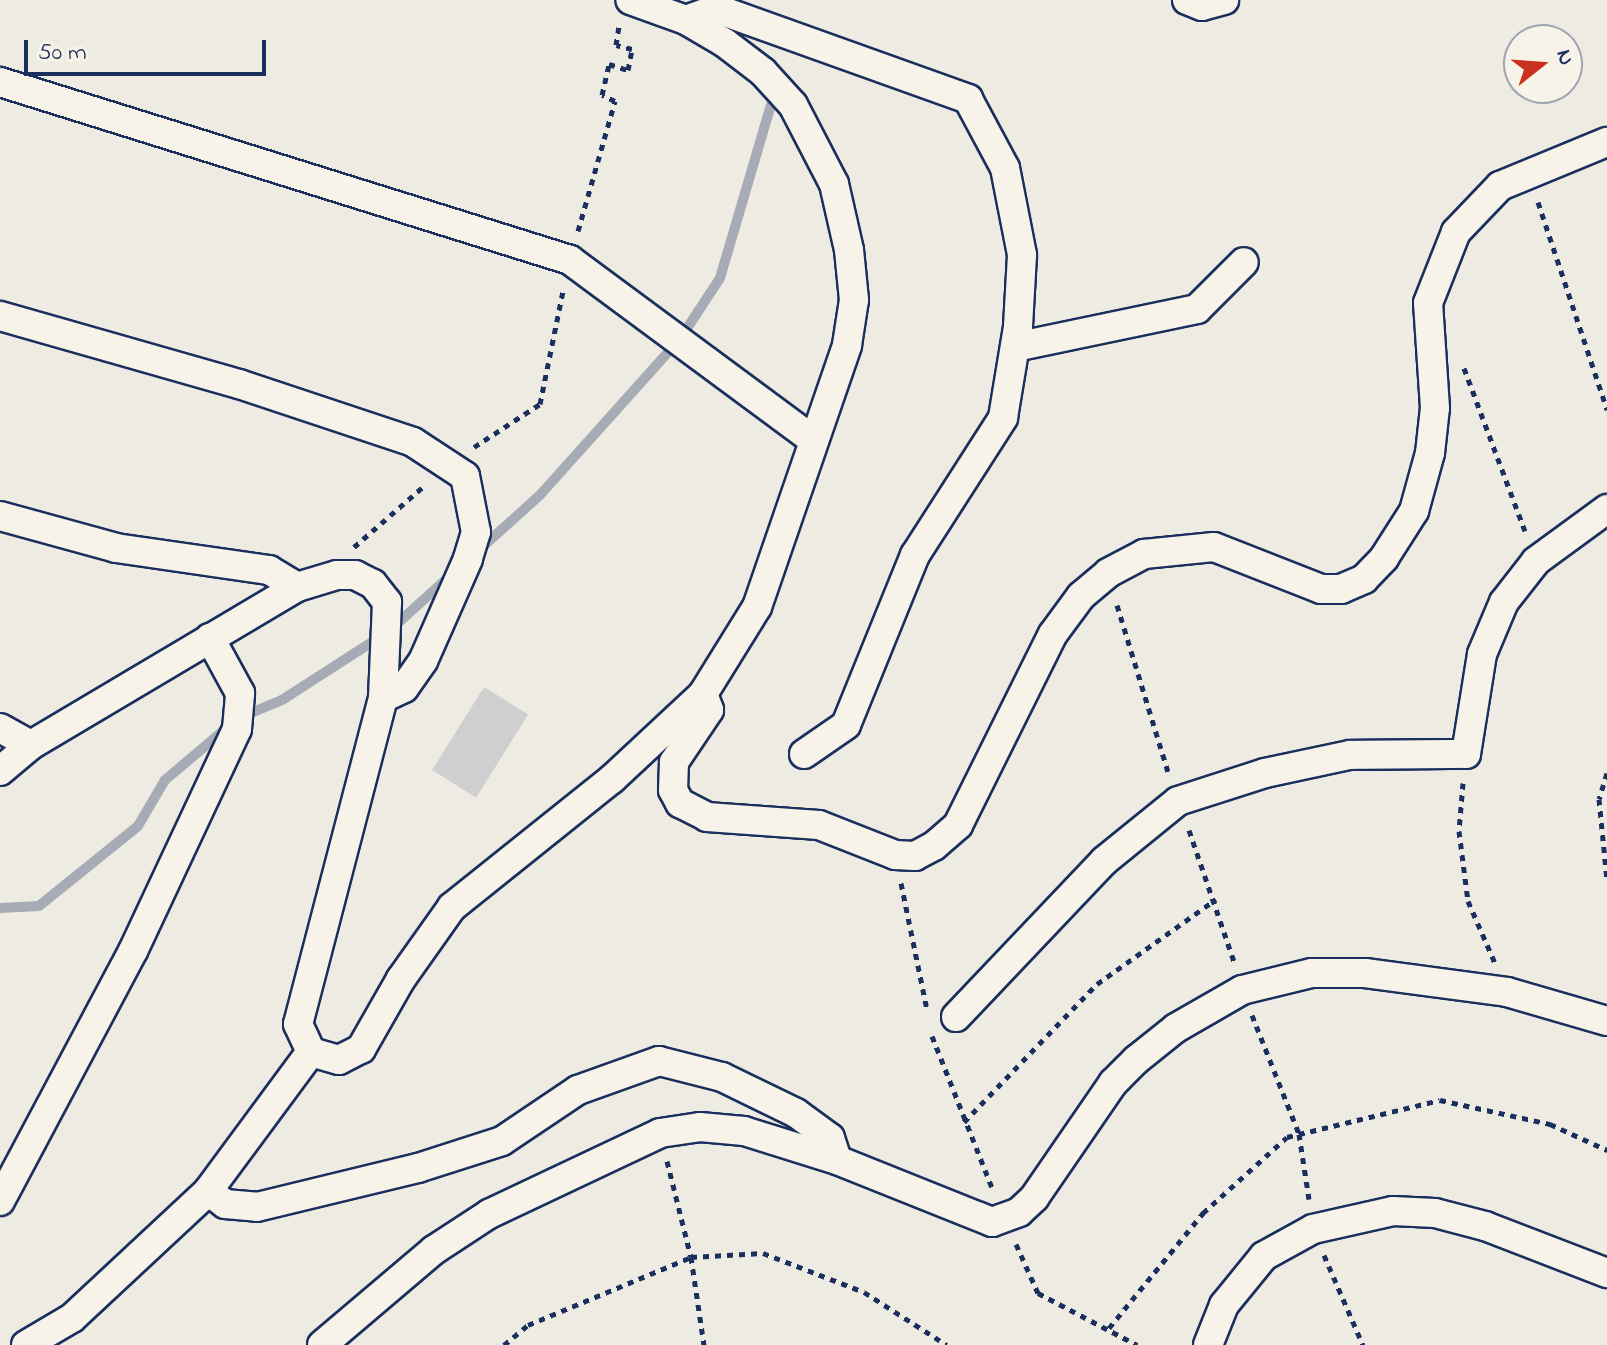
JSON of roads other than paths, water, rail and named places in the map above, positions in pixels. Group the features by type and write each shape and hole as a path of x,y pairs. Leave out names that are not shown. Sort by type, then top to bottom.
{"street":[{"path":"1187,0 1202,6 1224,0"},
{"path":"0,771 31,745 297,587 337,575 355,575 373,584 387,602 383,698 298,1024 311,1052 339,1060 361,1049 395,989 452,907 612,779 703,694 757,607 847,345 854,300 834,184 815,138 783,94 725,43 686,20 625,8"},
{"path":"686,20 717,9 968,99 1005,168 1022,255 1015,347 1003,418 915,555 846,725 804,754"},
{"path":"0,82 570,260 813,440"},
{"path":"703,694 709,710 674,762 673,790 680,803 707,817 819,825 895,855 915,856 958,825 1053,634 1081,596 1108,573 1144,554 1214,547 1321,589 1341,589 1364,579 1384,558 1414,511 1430,453 1435,408 1428,303 1456,232 1478,206 1527,171 1607,142"},
{"path":"1015,347 1197,309 1244,262"},
{"path":"0,316 239,384 413,442 450,463 465,476 476,532 423,661 404,688 383,698"},
{"path":"956,1017 1104,861 1178,801 1265,773 1350,755 1466,754 1482,654 1504,602 1536,561 1607,509"},
{"path":"0,516 116,548 269,570 297,587"},
{"path":"0,1201 133,951 237,729 240,693 210,638"},
{"path":"0,728 31,745"},
{"path":"322,1345 434,1250 489,1214 660,1133 700,1127 744,1131 837,1160 978,1219 1004,1218 1034,1198 1113,1083 1136,1060 1176,1028 1242,990 1312,973 1365,973 1507,992 1607,1021"},
{"path":"26,1345 72,1318 208,1191 311,1052"},
{"path":"208,1191 225,1204 257,1207 418,1168 502,1141 578,1090 659,1061 722,1077 796,1113 830,1138 837,1160"},
{"path":"1208,1345 1224,1305 1264,1256 1313,1229 1393,1211 1435,1213 1485,1226 1607,1273"}],"waterway":[{"path":"478,551 540,495 680,339 720,278 771,105"},
{"path":"241,717 282,700 389,631 451,575"},
{"path":"0,908 39,906 138,826 165,780 228,727"}]}
